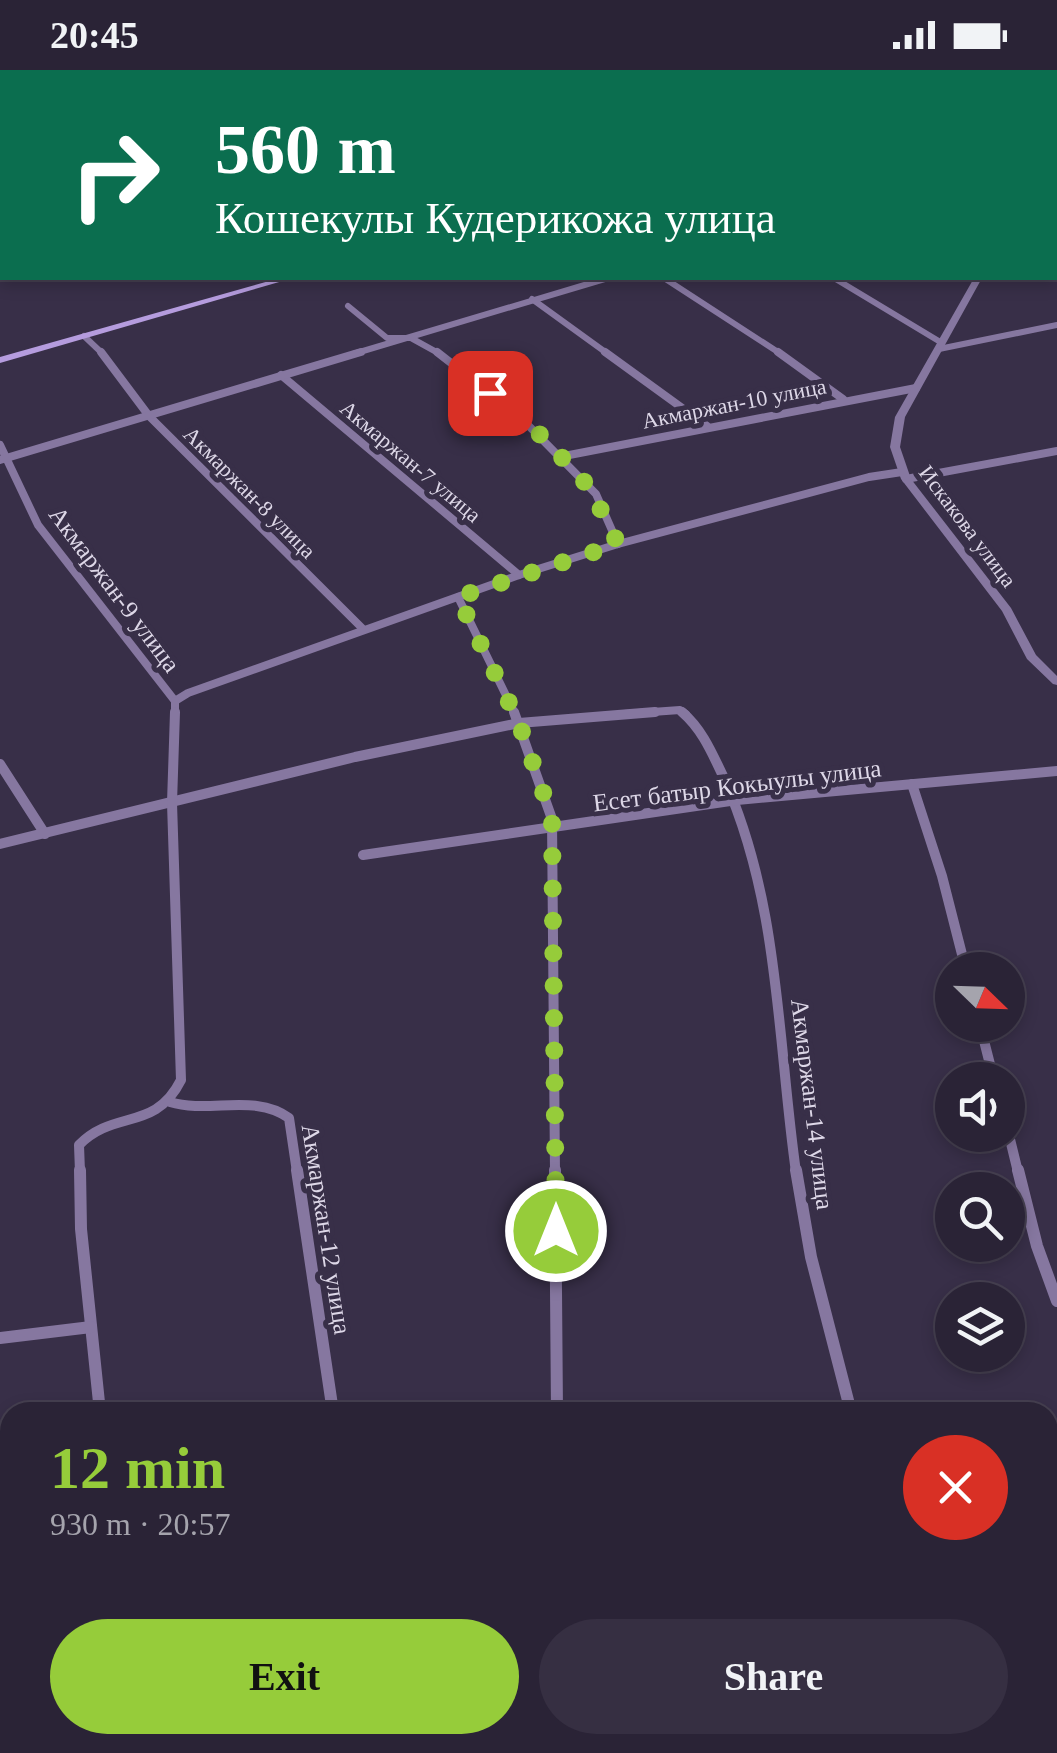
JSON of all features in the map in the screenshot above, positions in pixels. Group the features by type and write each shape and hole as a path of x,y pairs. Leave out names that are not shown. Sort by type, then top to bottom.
{"main road":[{"path":"0,360 281,280"}],"street":[{"path":"4,459 601,280"},
{"path":"667,280 767,344 842,400"},
{"path":"837,280 940,346 1057,325"},
{"name":"Искакова улица","path":"977,280 894,434 904,476 1007,610 1031,657 1057,682"},
{"path":"532,299 707,426"},
{"path":"348,306 387,338 411,338 431,347 519,416 596,494 618,544"},
{"name":"Акмаржан-8 улица","path":"84,336 120,374 148,416 363,629"},
{"name":"Акмаржан-7 улица","path":"281,375 519,575"},
{"name":"Акмаржан-10 улица","path":"559,457 916,388"},
{"name":"Акмаржан-9 улица","path":"0,446 38,525 175,702"},
{"path":"99,1402 82,1229 80,1145 97,1130 150,1118 170,1102 181,1080 172,802 175,702 188,693 363,629 618,544 869,477 904,476 1057,450"},
{"path":"458,597 519,723 552,828 557,1402"},
{"path":"1043,668 1057,666"},
{"name":"Акмаржан-14 улица","path":"519,723 680,710 707,745 737,800 766,902 801,1205 848,1402"},
{"path":"0,844 355,757 519,723"},
{"path":"0,764 44,834"},
{"name":"Есет батыр Кокыулы улица","path":"363,855 737,800 1057,770"},
{"path":"912,784 961,952"},
{"name":"Акмаржан-12 улица","path":"170,1102 200,1112 256,1103 278,1107 289,1118 332,1402"},
{"path":"1013,1152 1037,1246 1057,1301"},
{"path":"0,1338 92,1327"}],"route":[{"path":"490,393 544,438 596,494 618,544 458,597 519,723 552,818 556,1231"}]}
